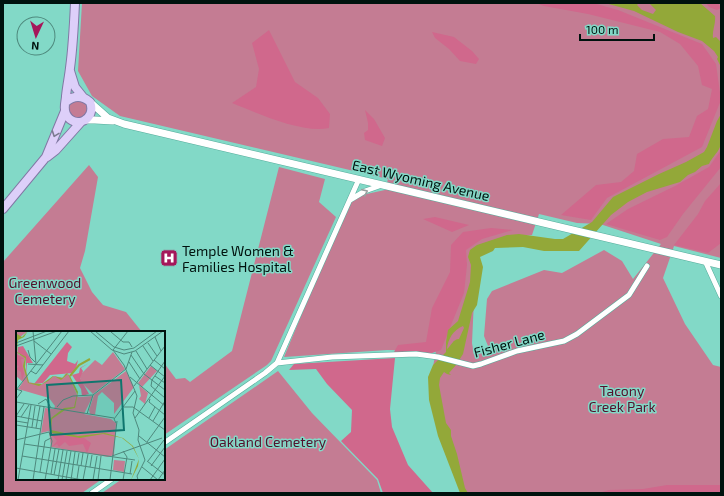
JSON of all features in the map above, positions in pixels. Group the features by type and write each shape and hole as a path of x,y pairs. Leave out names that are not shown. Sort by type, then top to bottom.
{"main road":[{"path":"46,157 65,111 75,3"},
{"path":"3,209 46,157 56,150 90,114 91,106 75,87 70,70"},
{"path":"66,102 74,97 86,100"},
{"path":"65,111 68,118 83,121"}],"street":[{"name":"East Wyoming Avenue","path":"86,100 103,114 115,121"},
{"name":"East Wyoming Avenue","path":"83,121 115,121 721,265"},
{"path":"165,442 265,373 277,363 359,179"},
{"path":"349,201 365,191 383,185"},
{"path":"705,262 721,296"},
{"name":"Fisher Lane","path":"277,363 332,357 416,354 438,357 473,366 481,364 516,351 564,341 578,334 629,295 647,266"},
{"path":"92,493 111,480"}],"green space":[{"name":"Tacony Creek Park","path":"82,3 721,3 721,258 674,246 663,278 685,324 713,365 721,367 721,493 462,493 431,377 436,351 387,350 284,357 319,273 352,201 362,195 385,190 388,179 120,116 92,96 78,71","holes":["539,214 577,223 600,224 661,244 633,279 622,261 604,250 562,273 544,270 492,291 487,299 484,336 490,351 474,355 472,343 476,256 512,237 532,235"]},
{"path":"78,100 82,101 86,105 86,113 82,117 78,118 74,117 70,113 69,109 70,105 74,101"},
{"name":"Greenwood Cemetery","path":"89,165 98,177 85,251 80,268 92,292 103,305 126,312 141,331 16,331 16,480 101,480 82,493 3,493 3,262"},
{"path":"279,167 325,179 319,202 336,217 271,361 165,434 165,364 176,379 185,378 190,382 232,351"},
{"name":"Oakland Cemetery","path":"278,371 312,413 377,480 381,493 102,493 121,480 165,480 165,449"}],"shaded area":[{"path":"536,3 593,3 618,10 702,44 716,64 721,100 702,147 607,198 591,220 561,215 596,185 621,182 634,171 637,154 663,139 689,137 697,116 708,109 712,89 702,85 698,66 680,44 660,32"},
{"path":"605,3 639,3 637,5 642,10 653,14 656,10 649,3 700,3 715,16 713,38 716,37 721,42 721,67 717,59 718,57 714,51 702,41 678,32 634,11"},
{"path":"706,3 718,3 721,8 717,10 709,7"},
{"path":"269,30 295,82 318,98 330,114 329,128 306,128 280,122 232,103 256,87 259,69 252,43"},
{"path":"432,32 454,37 472,51 479,59 476,64 460,61 449,49 435,38"},
{"path":"365,110 374,119 385,138 382,146 365,140 364,133 368,130 368,123"},
{"path":"721,114 721,144 709,164 702,166 680,182 647,192 628,202 611,215 579,251 544,251 523,247 495,248 493,251 480,257 483,267 477,305 472,313 463,354 449,373 451,375 444,372 440,378 439,385 446,423 451,430 451,436 465,488 468,493 460,493 438,436 429,400 428,377 433,365 446,352 448,330 458,321 470,282 471,265 468,257 470,250 477,245 507,235 519,234 563,239 592,222 613,197 704,152","holes":["463,326 464,328 459,339 454,341 447,349 450,338 454,332"]},
{"path":"721,150 721,167 683,214 667,237 660,240 606,224 628,209 675,186 709,167"},
{"path":"721,183 721,243 708,253 674,245 698,214 705,201"},
{"path":"435,217 469,225 452,232 423,219"},
{"path":"491,228 513,230 482,239 466,250 467,265 464,293 441,350 432,353 394,352 398,345 426,342 432,308 450,272 451,245 463,232"},
{"path":"395,358 390,409 392,427 408,465 433,493 383,493 378,479 341,441 351,432 352,410 327,384 316,369 289,370 294,364"},
{"path":"667,485 721,485 721,493 599,493 609,490 643,489"}],"place":[{"name":"Temple Women & Families Hospital","path":"169,258"}]}
